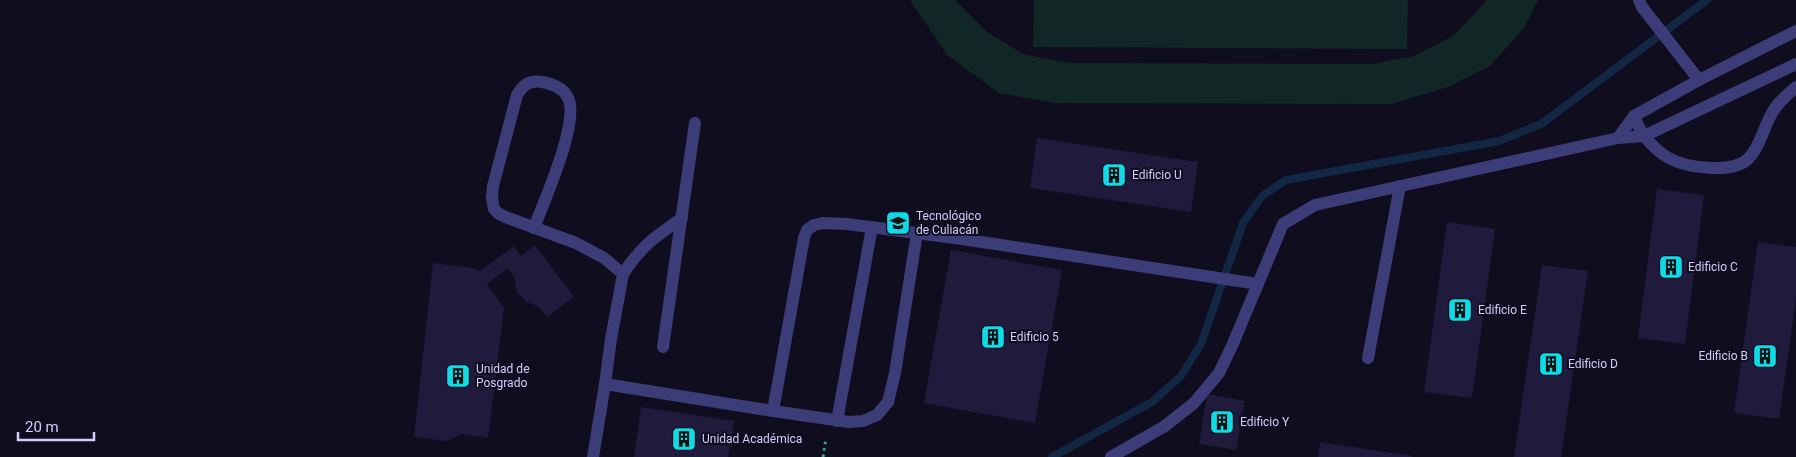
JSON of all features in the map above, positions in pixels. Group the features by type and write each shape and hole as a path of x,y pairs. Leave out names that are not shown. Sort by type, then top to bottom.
{"lane":[{"path":"1641,4 1699,80"},
{"path":"1618,138 1634,116 1699,80 1796,32"},
{"path":"1111,457 1165,426 1194,403 1219,373 1283,224 1316,204 1618,138 1644,136 1796,64"},
{"path":"534,228 561,155 571,114 568,98 564,93 552,85 541,82 525,84 517,95 491,194 492,204 499,214 534,228 576,243 604,258 623,274"},
{"path":"1634,116 1644,136 1668,157 1690,165 1714,168 1733,167 1746,160 1755,150 1771,113 1796,86"},
{"path":"663,347 695,123"},
{"path":"1368,358 1400,186"},
{"path":"593,457 623,274 634,256 649,241 682,218"},
{"path":"773,411 804,238 807,230 814,225 823,223 872,227 1258,284"},
{"path":"837,421 872,227"},
{"path":"605,384 837,421 863,421 877,415 888,402 896,373 917,233"}],"green space":[{"path":"910,0 955,0 987,32 1023,54 1069,63 1371,64 1414,56 1453,36 1486,0 1538,0 1524,28 1490,66 1448,87 1392,104 1055,103 999,93 947,55"},
{"path":"1034,0 1408,0 1407,49 1033,47"}],"building":[{"name":"Edificio U","path":"1037,138 1198,162 1191,212 1030,188"},
{"name":"Edificio C","path":"1657,189 1704,195 1685,344 1638,338"},
{"name":"Edificio E","path":"1447,222 1495,229 1472,398 1424,392"},
{"name":"Edificio B","path":"1758,242 1796,247 1796,298 1779,419 1734,413"},
{"name":"Unidad de Posgrado","path":"535,245 574,297 547,317 539,307 527,302 517,292 514,277 508,268 487,284 504,308 488,438 461,434 447,441 414,437 433,263 473,268 480,271 514,246 521,256"},
{"name":"Edificio 5","path":"951,250 1062,270 1035,423 924,403"},
{"name":"Edificio D","path":"1542,265 1588,271 1561,457 1514,457"},
{"name":"Edificio Y","path":"1207,394 1245,401 1236,450 1199,444"},
{"name":"Unidad Académica","path":"641,407 734,421 728,457 634,457"},
{"path":"1320,442 1412,456 1412,457 1318,457"}],"waterway":[{"path":"1052,457 1152,402 1181,376 1201,344 1243,223 1262,196 1286,180 1499,141 1541,124 1707,0"}],"place":[{"name":"Edificio U","path":"1114,175"},
{"name":"Tecnológico de Culiacán","path":"898,223"},
{"name":"Edificio C","path":"1671,267"},
{"name":"Edificio E","path":"1460,310"},
{"name":"Edificio 5","path":"993,337"},
{"name":"Edificio B","path":"1765,356"},
{"name":"Edificio D","path":"1551,364"},
{"name":"Unidad de Posgrado","path":"458,376"},
{"name":"Edificio Y","path":"1222,422"},
{"name":"Unidad Académica","path":"684,439"}]}
